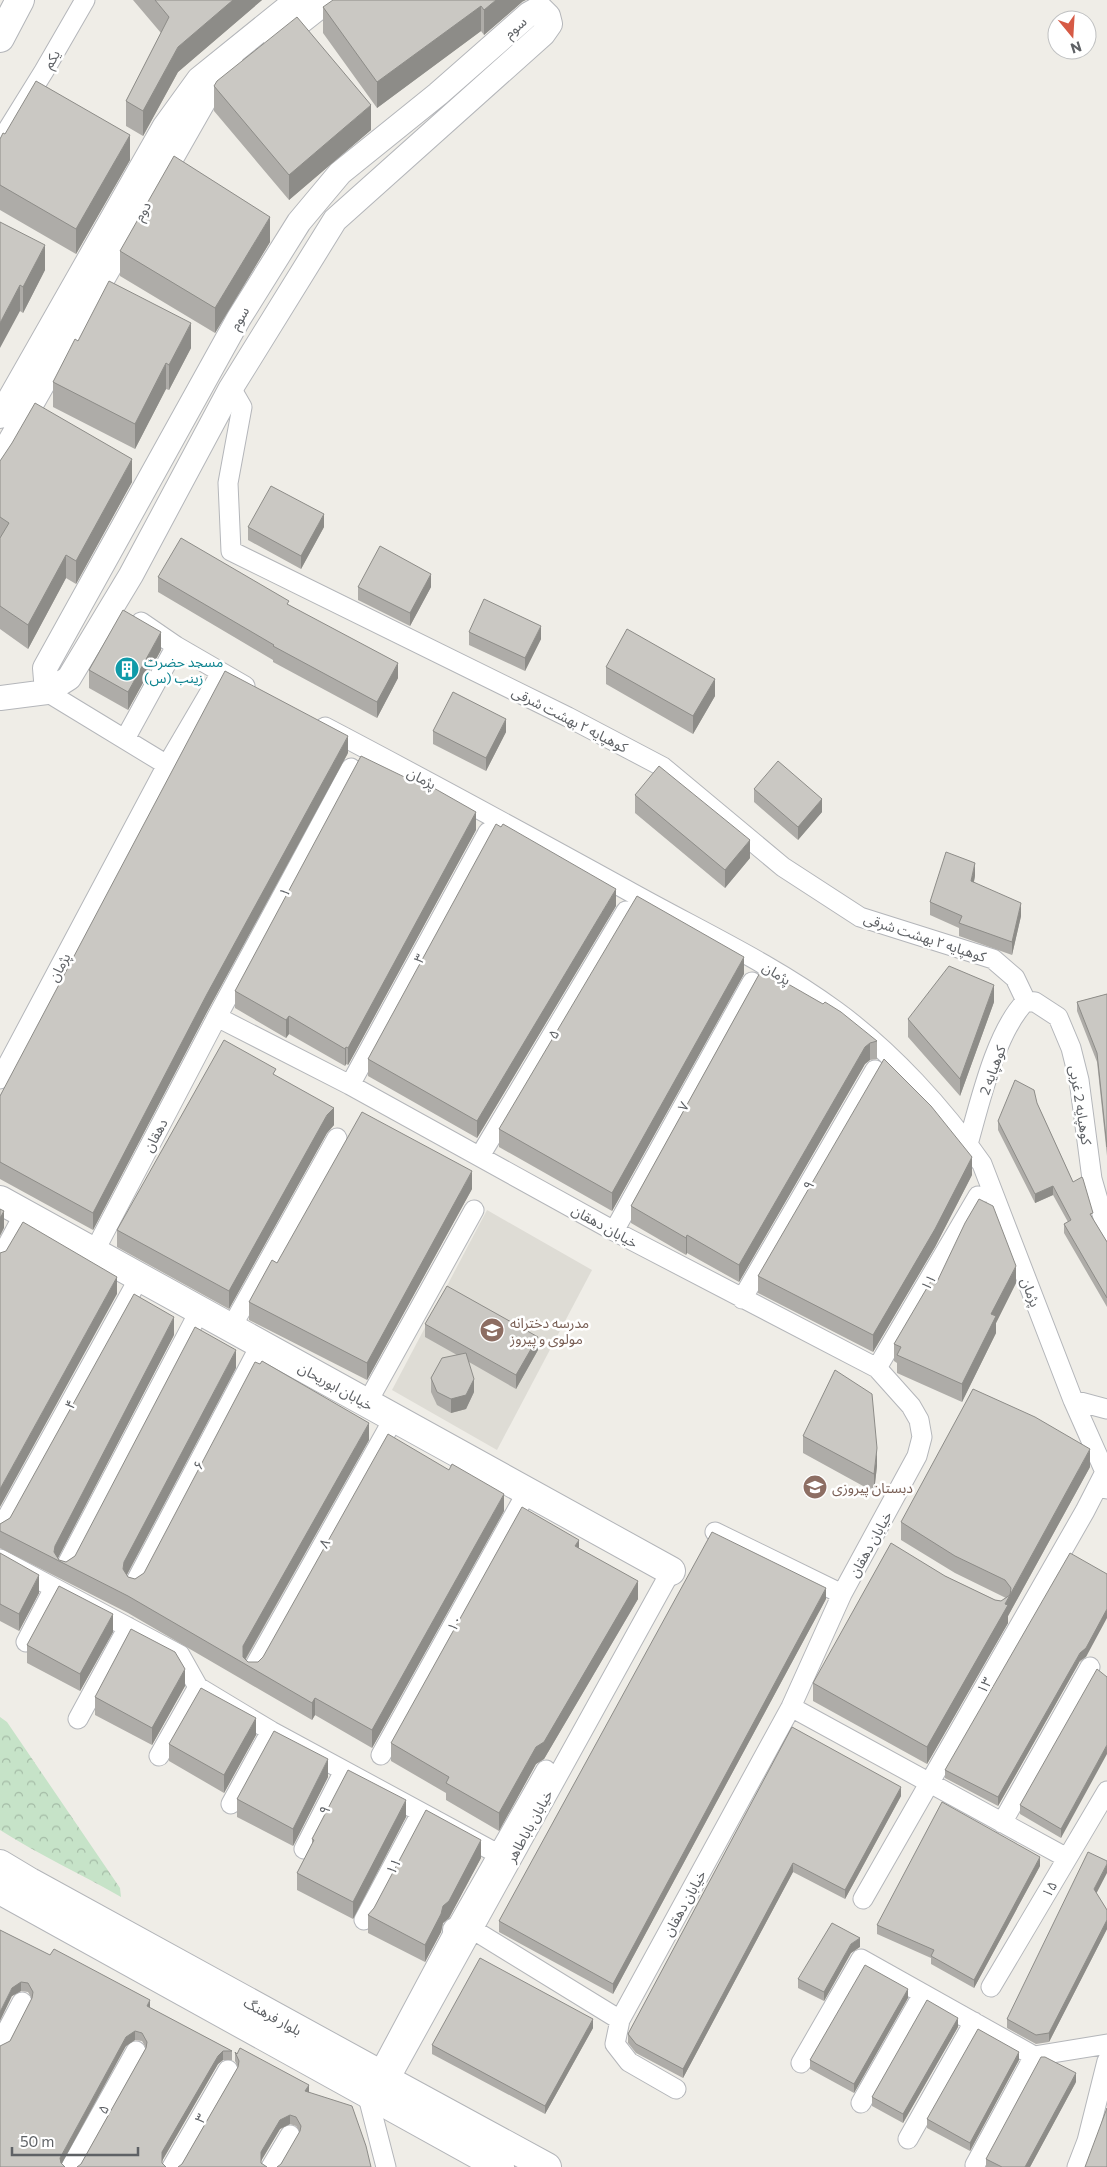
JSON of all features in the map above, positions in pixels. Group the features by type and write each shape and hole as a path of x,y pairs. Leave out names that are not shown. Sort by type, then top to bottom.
{"main road":[{"path":"0,38 20,0"},
{"name":"خیابان ابوریحان","path":"0,1200 667,1569"},
{"name":"بلوار فرهنگ","path":"0,1864 378,2082 500,2167"},
{"name":"بلوار فرهنگ","path":"0,1890 547,2167"}],"street":[{"name":"یکم","path":"0,142 44,71 84,0"},
{"name":"دوم","path":"0,416 165,126 199,79 297,0"},
{"name":"دوم","path":"0,459 206,97 328,0"},
{"name":"سوم","path":"0,698 47,692 69,678 131,575 231,388 335,220 550,27 548,16 540,8 529,14 438,94 340,173 299,222 239,318 45,668 47,692"},
{"name":"کوهپایه ۲ بهشت شرقی","path":"231,388 242,407 228,483 231,552 568,717 663,767 790,872 860,916 993,959 1015,978 1026,1001"},
{"path":"113,603 176,646 221,673 264,695"},
{"path":"125,739 176,646"},
{"name":"پژمان","path":"0,1079 167,765 221,673"},
{"path":"47,692 167,765"},
{"name":"پژمان","path":"307,718 496,817 626,890 757,960 836,1010 890,1054 968,1144 982,1164 1106,1480"},
{"name":"۱","path":"217,1017 351,768"},
{"name":"۳","path":"350,1085 488,832"},
{"name":"۵","path":"480,1156 626,911"},
{"name":"۷","path":"614,1231 752,982"},
{"name":"کوهپایه 2","path":"968,1144 990,1067 1015,1012 1026,1001"},
{"name":"کوهپایه 2 غربی","path":"1026,1001 1036,1002 1058,1017 1071,1048 1079,1080 1092,1179 1107,1231"},
{"name":"خیابان دهقان","path":"217,1017 350,1085 614,1231 877,1368 911,1406 919,1420 922,1437 918,1456 842,1594 791,1708 620,2020 615,2044 629,2062 676,2088"},
{"name":"دهقان","path":"94,1252 217,1017"},
{"name":"۹","path":"742,1299 875,1070"},
{"path":"231,1328 337,1138"},
{"name":"۱۱","path":"877,1368 978,1196"},
{"path":"367,1403 474,1210"},
{"path":"0,1259 24,1214"},
{"name":"۴","path":"0,1530 139,1278"},
{"path":"65,1568 200,1310"},
{"name":"۶","path":"134,1585 261,1344"},
{"path":"1073,1400 1107,1409"},
{"name":"۸","path":"253,1669 394,1418"},
{"name":"۱۳","path":"863,1899 1084,1511 1106,1480"},
{"name":"۱۰","path":"381,1755 527,1492"},
{"path":"715,1532 842,1594"},
{"path":"874,1536 891,1546"},
{"path":"0,1559 180,1655 198,1687 271,1731 498,1854"},
{"name":"خیابان باباطاهر","path":"464,1930 498,1854 667,1569"},
{"name":"خیابان باباطاهر","path":"378,2082 667,1569"},
{"path":"26,1642 54,1588"},
{"path":"78,1719 128,1627"},
{"path":"1002,1823 1090,1667"},
{"path":"159,1756 198,1687"},
{"path":"791,1708 1067,1858"},
{"path":"231,1804 271,1731"},
{"name":"۹","path":"304,1850 344,1771"},
{"name":"۱۵","path":"991,1987 1107,1791"},
{"name":"۱۱","path":"364,1920 421,1813"},
{"path":"464,1930 620,2020"},
{"path":"802,2063 861,1958 1034,2056 1107,2044"},
{"path":"861,2103 923,1994"},
{"path":"0,2044 22,2002"},
{"path":"908,2139 974,2022"},
{"name":"۵","path":"71,2167 136,2052"},
{"path":"975,2165 1034,2056"},
{"path":"1077,2167 1087,2141 1107,2061"},
{"name":"۳","path":"172,2167 228,2070"},
{"path":"378,2082 386,2167"},
{"path":"271,2167 290,2134"}],"shaded area":[{"name":"مدرسه دخترانه مولوی و پیروز","path":"487,1210 592,1270 497,1450 392,1390"}],"green space":[{"path":"0,1717 7,1722 120,1888 121,1897 0,1830"}],"building":[{"path":"155,0 233,0 178,47 143,111 126,101 169,17"},
{"path":"333,0 496,0 484,10 481,6 377,82 323,7"},
{"path":"297,17 371,105 289,175 214,86 217,81"},
{"path":"36,81 130,135 76,229 0,185 0,139 3,133 5,134"},
{"path":"174,156 270,217 215,308 120,251"},
{"path":"0,222 45,245 23,287 20,285 0,323"},
{"path":"109,281 191,323 169,365 166,363 135,424 53,382 75,339 78,341"},
{"path":"35,403 132,459 76,561 66,555 28,625 0,606 0,538 9,523 0,517 0,461"},
{"path":"271,486 324,514 301,556 248,527"},
{"path":"181,538 289,601 287,604 398,663 377,702 273,646 158,577"},
{"path":"380,546 431,574 410,613 358,587"},
{"path":"484,599 541,626 525,658 469,632"},
{"path":"123,610 161,632 128,692 89,670"},
{"path":"627,629 715,679 693,716 606,667"},
{"path":"225,671 348,736 207,994 93,1213 0,1162 0,1096"},
{"path":"453,692 506,719 486,758 433,731"},
{"path":"361,756 423,786 425,783 476,812 348,1048 346,1047 345,1049 289,1016 286,1020 235,991"},
{"path":"778,761 822,799 798,827 754,789"},
{"path":"659,766 750,840 725,870 635,795"},
{"path":"496,824 501,827 503,824 616,889 477,1121 368,1059"},
{"path":"946,852 975,863 971,881 1021,903 1012,942 959,923 962,916 930,902"},
{"path":"637,896 744,957 612,1193 499,1129"},
{"path":"949,966 994,985 960,1079 908,1019"},
{"path":"762,969 823,1004 825,1002 841,1012 877,1041 865,1047 739,1265 687,1235 686,1238 631,1206"},
{"path":"1107,994 1107,1147 1097,1053 1077,1002"},
{"path":"224,1040 276,1069 273,1074 334,1108 327,1115 229,1291 117,1230"},
{"path":"884,1059 931,1106 972,1157 935,1229 873,1335 758,1276"},
{"path":"1015,1080 1034,1090 1037,1103 1073,1182 1082,1177 1083,1179 1093,1213 1090,1214 1107,1242 1107,1298 1064,1224 1071,1220 1053,1186 1035,1194 998,1121"},
{"path":"362,1112 472,1171 367,1363 249,1302 272,1260 277,1263"},
{"path":"979,1199 993,1206 1016,1266 991,1314 996,1316 962,1384 897,1355 901,1347 894,1344 931,1281 936,1284 965,1223"},
{"path":"0,1209 4,1211 0,1218"},
{"path":"23,1222 117,1277 0,1489 0,1253 6,1251"},
{"path":"447,1286 538,1337 516,1375 425,1324"},
{"path":"134,1294 174,1317 55,1546 54,1552 59,1560 66,1562 75,1556 195,1327 236,1350 124,1562 123,1569 128,1577 135,1579 144,1573 255,1362 260,1364 262,1361 369,1423 243,1646 243,1657 248,1662 258,1662 263,1657 388,1434 449,1470 452,1464 504,1494 372,1730 315,1698 312,1703 128,1596 0,1531 0,1524 10,1518"},
{"path":"466,1353 474,1379 466,1395 451,1399 437,1392 431,1378 442,1358"},
{"path":"835,1370 872,1394 877,1448 874,1474 803,1436"},
{"path":"973,1389 1035,1417 1090,1449 1010,1595 1011,1588 1005,1580 955,1556 901,1522"},
{"path":"522,1507 579,1540 575,1546 638,1581 544,1742 536,1747 499,1813 446,1783 449,1777 391,1743"},
{"path":"712,1532 826,1588 613,1984 499,1921"},
{"path":"891,1543 945,1576 995,1600 1001,1601 1010,1595 1005,1604 1008,1605 927,1747 813,1683"},
{"path":"0,1553 39,1575 19,1614 0,1604"},
{"path":"1070,1553 1107,1574 1107,1609 998,1797 945,1770"},
{"path":"59,1586 113,1614 80,1674 27,1645"},
{"path":"131,1629 175,1652 185,1669 152,1728 95,1697"},
{"path":"1097,1669 1107,1677 1107,1745 1061,1829 1020,1805"},
{"path":"201,1688 256,1718 224,1775 169,1744"},
{"path":"792,1727 901,1787 845,1890 793,1863 683,2069 636,2044 628,2034"},
{"path":"274,1731 328,1759 293,1829 237,1799"},
{"path":"348,1770 406,1800 353,1902 297,1873 314,1840 312,1839"},
{"path":"942,1802 1040,1857 974,1980 931,1956 934,1950 877,1925"},
{"path":"426,1810 481,1840 449,1901 443,1906 441,1914 425,1945 368,1915 374,1908"},
{"path":"1088,1852 1107,1861 1094,1889 1107,1910 1107,1920 1049,2033 1036,2035 1007,2019"},
{"path":"832,1923 860,1938 851,1944 824,1992 798,1979"},
{"path":"0,1930 50,1955 54,1949 150,2000 147,2006 232,2051 223,2051 218,2056 162,2152 162,2163 166,2167 77,2167 81,2164 146,2048 147,2042 142,2033 135,2031 126,2037 60,2158 61,2163 65,2167 0,2167 0,2046 10,2041 32,1998 33,1992 28,1983 21,1982 12,1988 0,2012"},
{"path":"480,1958 593,2019 545,2106 432,2045"},
{"path":"865,1965 908,1989 854,2084 810,2060"},
{"path":"927,2000 958,2018 903,2114 872,2097"},
{"path":"978,2029 1019,2052 970,2143 927,2119"},
{"path":"240,2048 309,2085 305,2091 352,2106 371,2167 277,2167 281,2164 300,2131 301,2126 296,2117 290,2115 280,2120 261,2152 261,2163 267,2167 178,2167 182,2164 238,2067 239,2061 235,2052 237,2054"},
{"path":"1041,2057 1045,2057 1076,2073 1025,2167 1002,2167 986,2159"},
{"path":"1107,2108 1107,2167 1085,2167"}],"place":[{"name":"مسجد حضرت زینب (س)","path":"127,669"},
{"name":"مدرسه دخترانه مولوی و پیروز","path":"492,1330"},
{"name":"دبستان پیروزی","path":"815,1487"}]}
